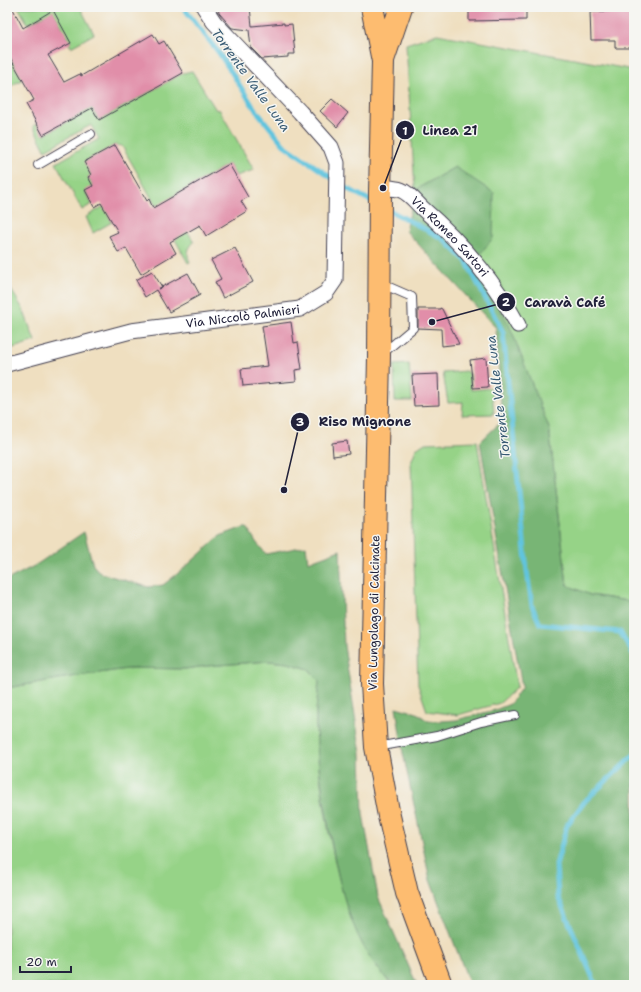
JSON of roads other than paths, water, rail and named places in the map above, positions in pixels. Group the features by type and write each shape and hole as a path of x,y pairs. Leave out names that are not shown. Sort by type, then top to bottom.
{"main road":[{"path":"372,7 382,61"},
{"path":"382,61 401,7"},
{"name":"Via Lungolago di Calcinate","path":"382,61 379,232 379,356 372,684 376,747 388,816 407,892 441,985"}],"street":[{"name":"Via Niccolò Palmieri","path":"7,364 131,331 300,309 326,293 335,280 337,163 331,147 300,112 214,22 204,7"},
{"path":"213,7 214,22"},
{"name":"Via Romeo Sartori","path":"380,190 402,190 445,228 484,273 518,325"}],"lane":[{"path":"38,165 91,134"},
{"path":"379,356 413,328 412,297 380,282"},
{"path":"376,747 437,736 481,722 515,715"}],"waterway":[{"name":"Torrente Valle Luna","path":"183,7 219,53 255,109 284,145 348,189 375,203"},
{"name":"Torrente Valle Luna","path":"385,208 442,238 466,261 503,332 527,571 532,606 540,624 620,632 634,655"},
{"name":"Torrente Valle Luna","path":"596,985 558,897 556,865 567,825 585,801 634,755"}],"place":[{"name":"Linea 21","path":"383,188"},
{"name":"Caravà Café","path":"432,322"},
{"name":"Riso Mignone","path":"284,490"}]}
